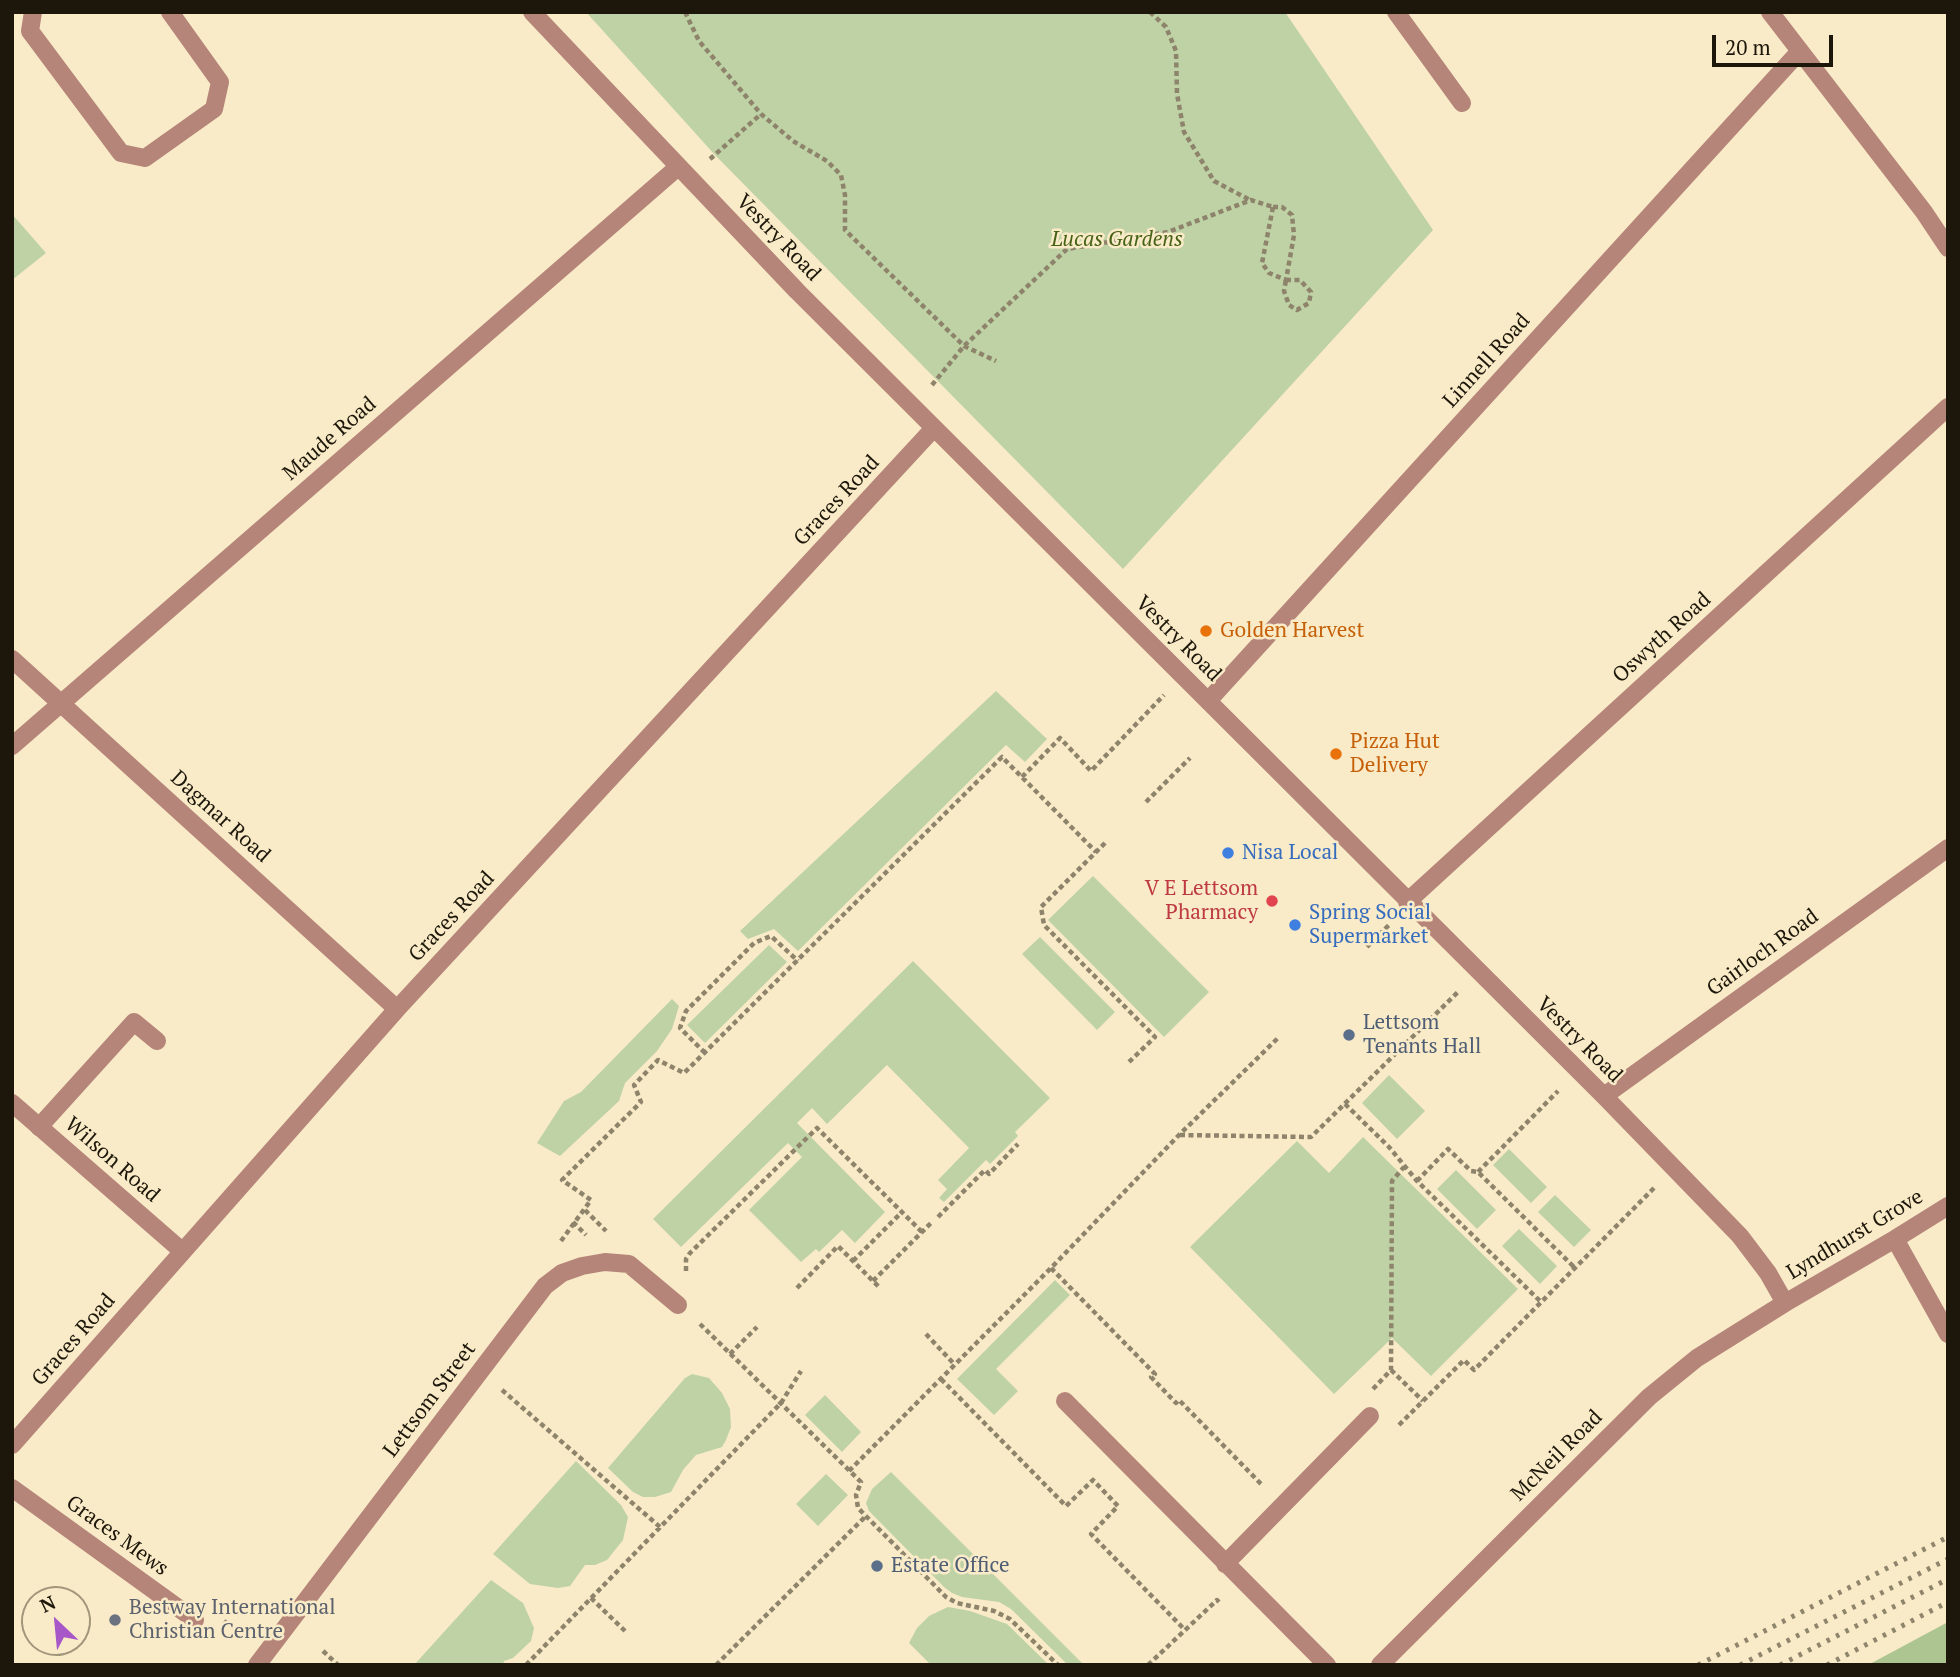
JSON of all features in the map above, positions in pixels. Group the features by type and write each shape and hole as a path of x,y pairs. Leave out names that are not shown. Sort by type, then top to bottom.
{"street":[{"path":"33,12 30,31 121,153 145,158 214,109 220,82 170,12"},
{"name":"Vestry Road","path":"532,12 683,172 934,428 1604,1096 1740,1236 1768,1273 1785,1303"},
{"path":"1396,12 1462,103"},
{"path":"1770,12 1924,212 1948,248"},
{"name":"Linnell Road","path":"1208,701 1799,52"},
{"name":"Maude Road","path":"12,746 683,172"},
{"name":"Oswyth Road","path":"1408,902 1948,407"},
{"name":"Graces Road","path":"12,1445 397,1009 934,428"},
{"name":"Dagmar Road","path":"12,659 397,1009"},
{"name":"Gairloch Road","path":"1604,1096 1948,848"},
{"path":"39,1127 134,1021 157,1041"},
{"name":"Wilson Road","path":"12,1103 182,1251"},
{"name":"Lyndhurst Grove","path":"1785,1303 1948,1206"},
{"path":"1895,1239 1948,1334"},
{"name":"Lettsom Street","path":"257,1665 545,1286 562,1273 582,1266 605,1262 629,1264 685,1311"},
{"name":"McNeil Road","path":"1380,1665 1649,1397 1697,1358 1785,1303"},
{"path":"1065,1401 1327,1665"},
{"path":"1225,1564 1370,1416"},
{"name":"Graces Mews","path":"12,1488 195,1620"}],"path":[{"path":"685,12 699,41 761,114 793,141 827,161 841,175 845,195 845,230 964,346 996,361"},
{"path":"1150,12 1166,27 1176,51 1177,94 1184,132 1214,181 1251,200 1273,207 1282,206 1292,215 1294,235 1286,280 1284,291 1289,305 1297,310 1309,303 1311,292 1300,280 1286,280 1269,273 1262,263 1273,207"},
{"path":"683,172 761,114"},
{"path":"914,407 964,346 1067,249 1168,232 1251,200"},
{"path":"1022,777 1060,738 1091,771 1182,677"},
{"path":"573,1222 592,1200 562,1181 641,1102 634,1085 658,1060 684,1073 1002,757 1096,852"},
{"path":"1146,802 1190,758"},
{"path":"1105,843 1041,907 1044,925 1155,1037 1129,1062"},
{"path":"705,1053 680,1028 686,1012 754,943 771,936 798,961"},
{"path":"1179,1135 1311,1137 1440,1009"},
{"path":"849,1471 1279,1037"},
{"path":"1478,1172 1578,1071"},
{"path":"1346,1104 1389,1147 1417,1181 1541,1301"},
{"path":"687,1275 684,1266 690,1253 817,1128 922,1232"},
{"path":"938,1217 985,1170 989,1174 1018,1144"},
{"path":"1417,1181 1448,1149 1471,1171 1478,1172 1574,1267"},
{"path":"1363,1398 1391,1370 1392,1181 1404,1167"},
{"path":"1391,1370 1423,1401 1464,1360 1474,1370 1673,1168"},
{"path":"853,1261 902,1212"},
{"path":"873,1281 931,1223"},
{"path":"797,1288 838,1246 880,1288"},
{"path":"1051,1268 1155,1374 1151,1377 1176,1403 1179,1400 1270,1493"},
{"path":"685,1311 861,1482 856,1495 858,1508 946,1597 957,1604 994,1611 1010,1619 1058,1665"},
{"path":"730,1354 757,1327"},
{"path":"926,1334 956,1365"},
{"path":"480,1371 660,1527"},
{"path":"526,1665 781,1403 801,1371"},
{"path":"941,1379 1066,1506 1093,1480 1101,1488 1118,1506 1091,1534 1185,1630"},
{"path":"716,1665 865,1517"},
{"path":"1208,1591 1217,1600"},
{"path":"591,1598 625,1631"},
{"path":"323,1651 338,1665"}],"green space":[{"name":"Lucas Gardens","path":"586,12 1285,12 1433,230 1123,569 715,155"},
{"path":"12,214 46,253 12,280"},
{"path":"996,691 1047,739 1025,762 1006,745 798,951 774,929 748,939 740,931"},
{"path":"1093,876 1209,992 1164,1037 1048,920"},
{"path":"1040,937 1115,1012 1097,1030 1022,954"},
{"path":"769,945 787,962 705,1043 687,1025"},
{"path":"913,961 1050,1098 1015,1132 1018,1136 990,1164 986,1160 944,1202 939,1198 947,1189 938,1180 969,1148 887,1065 827,1124 812,1108 797,1123 885,1212 855,1243 842,1230 819,1252 816,1249 801,1262 749,1210 802,1157 788,1143 681,1247 653,1219"},
{"path":"672,999 679,1006 672,1029 657,1051 625,1083 619,1101 560,1156 537,1143 564,1101 581,1092"},
{"path":"1389,1075 1425,1111 1397,1139 1362,1103"},
{"path":"1363,1137 1518,1289 1431,1376 1392,1338 1334,1394 1190,1247 1297,1141 1329,1173"},
{"path":"1509,1149 1547,1187 1531,1203 1493,1165"},
{"path":"1456,1170 1496,1210 1477,1229 1437,1189"},
{"path":"1555,1195 1591,1230 1574,1247 1538,1212"},
{"path":"1519,1229 1557,1266 1540,1284 1502,1246"},
{"path":"1055,1280 1070,1295 996,1369 1018,1391 994,1415 957,1379"},
{"path":"692,1374 709,1378 722,1393 730,1409 731,1427 726,1440 722,1447 696,1455 683,1470 671,1492 655,1497 643,1497 633,1492 608,1468 685,1378"},
{"path":"825,1395 861,1432 842,1452 805,1415"},
{"path":"576,1461 621,1505 628,1517 623,1540 607,1560 595,1565 585,1565 570,1586 558,1588 530,1584 493,1554"},
{"path":"891,1472 1084,1665 1068,1665 1011,1609 999,1602 962,1597 944,1587 869,1511 866,1503 872,1489"},
{"path":"826,1474 848,1495 818,1526 796,1504"},
{"path":"491,1580 523,1603 534,1628 531,1641 513,1658 504,1661 503,1665 414,1665"},
{"path":"948,1607 970,1611 1007,1624 1049,1665 931,1665 909,1643 917,1628 929,1616"},
{"path":"1948,1622 1948,1665 1868,1665"}],"railway":[{"path":"1698,1665 1948,1537"},
{"path":"1740,1665 1948,1559"},
{"path":"1780,1665 1948,1579"},
{"path":"1827,1665 1948,1602"}],"place":[{"name":"Golden Harvest","path":"1206,631"},
{"name":"Pizza Hut Delivery","path":"1336,754"},
{"name":"Nisa Local","path":"1228,853"},
{"name":"V E Lettsom Pharmacy","path":"1272,901"},
{"name":"Spring Social Supermarket","path":"1295,925"},
{"name":"Lettsom Tenants Hall","path":"1349,1035"},
{"name":"Estate Office","path":"877,1566"},
{"name":"Bestway International Christian Centre","path":"115,1620"}]}
